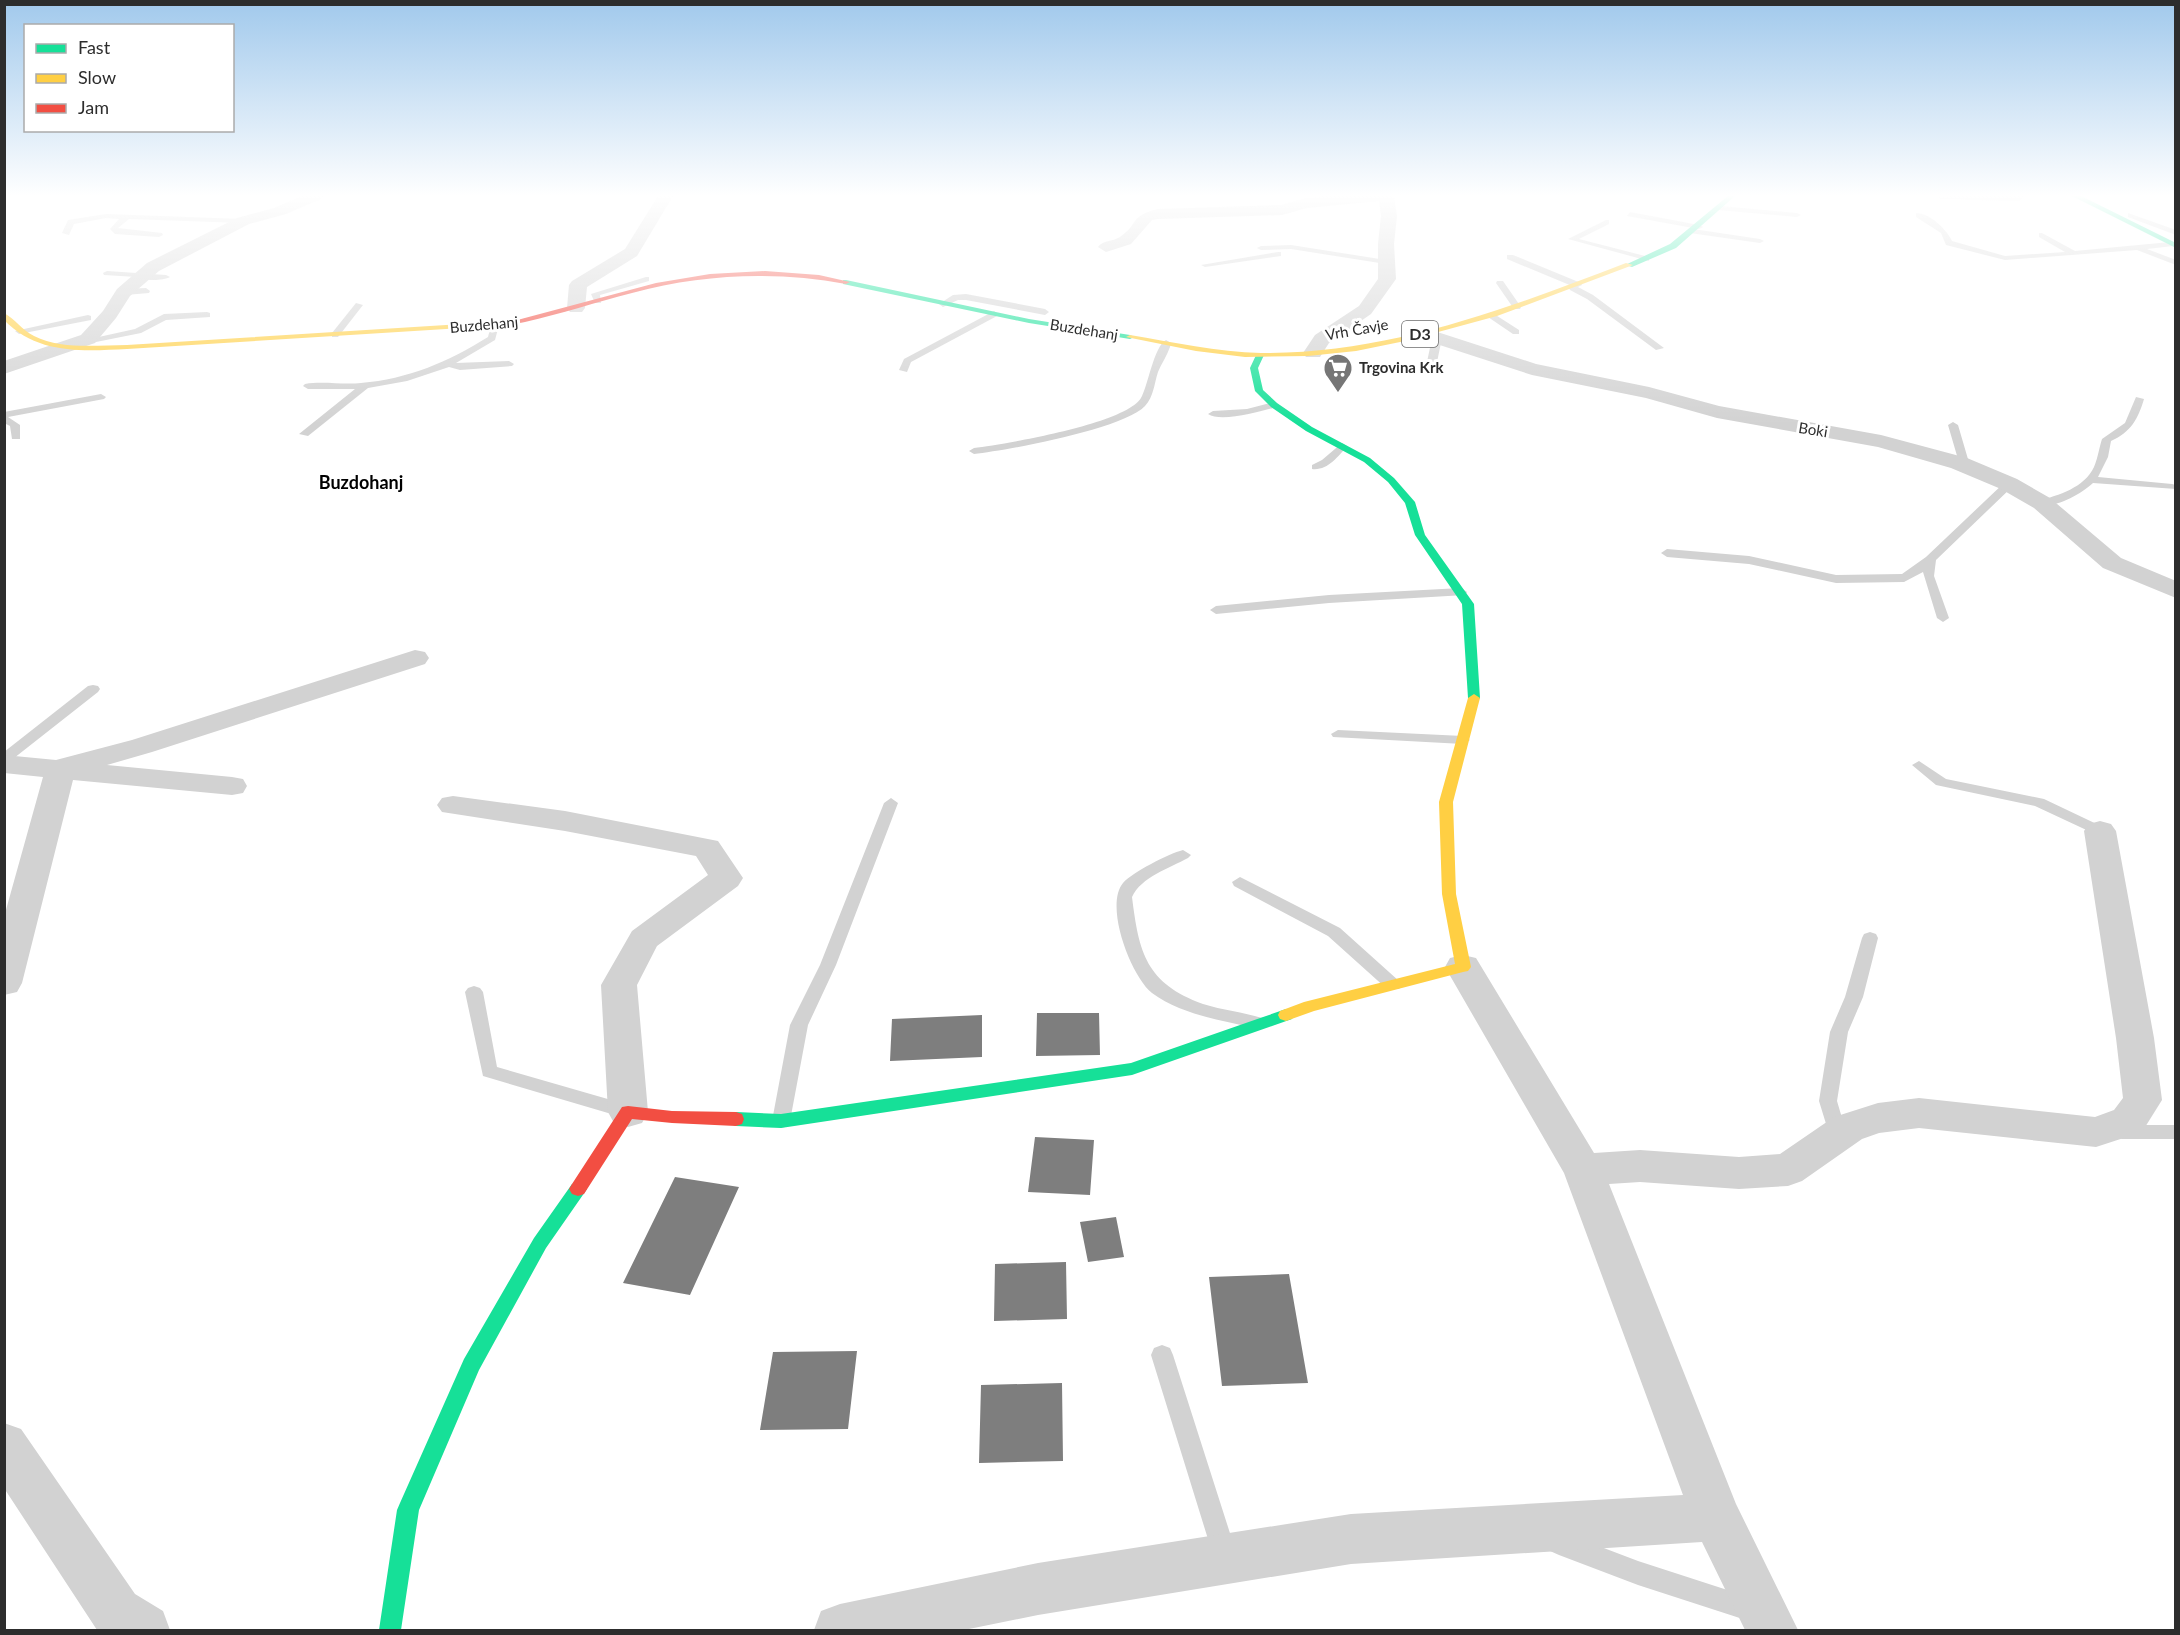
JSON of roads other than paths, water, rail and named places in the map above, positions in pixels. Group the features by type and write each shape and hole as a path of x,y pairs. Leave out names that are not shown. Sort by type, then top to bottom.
{"main road":[{"name":"Buzdehanj","path":"74,345 127,347 495,325 532,320 627,292 707,276 745,272"},
{"name":"Buzdehanj","path":"791,272 816,275 994,314 1166,343 1260,355 1313,353"},
{"name":"Vrh Čavje","path":"1313,353 1348,351 1430,336 1612,272"},
{"name":"D3","path":"4,315 29,339 74,345"},
{"path":"390,1630 408,1510 471,1365 540,1243 606,1148 628,1112 672,1117 781,1120 1132,1069 1310,1006 1463,967 1449,894 1446,802 1474,697 1468,604 1420,536 1410,502 1391,480 1367,460 1309,429 1274,405 1259,391 1254,369 1260,355"}],"street":[{"path":"74,345 88,339 125,292 144,281 150,272"},
{"path":"576,308 578,285 598,272"},
{"path":"1313,353 1322,339 1365,310 1387,279 1387,272"},
{"name":"Boki","path":"1430,336 1532,369 1650,393 1717,412 1881,441 1965,466 2009,484 2043,503 2112,563 2175,590"},
{"name":"Buzdehanj","path":"4,368 74,345"},
{"path":"61,768 142,746 415,658"},
{"path":"4,761 232,786"},
{"path":"4,983 61,768"},
{"path":"453,805 565,821 707,848 726,878 644,939 619,985 628,1112"},
{"path":"1583,1170 1640,1166 1739,1173 1788,1170 1848,1128 1878,1118 1919,1113 2096,1132 2128,1121 2143,1100 2136,1038 2100,831"},
{"path":"1463,967 1583,1170 1716,1517 1769,1623"},
{"path":"4,1445 116,1613 144,1630"},
{"path":"840,1630 931,1621 1038,1589 1351,1539 1716,1517"}],"lane":[{"path":"1543,272 1575,287 1659,348"},
{"path":"107,273 144,281 166,277"},
{"path":"598,301 595,294 646,279"},
{"path":"1500,283 1517,307"},
{"path":"944,304 956,297 966,297 1045,312"},
{"path":"335,335 359,305"},
{"path":"904,370 907,361 994,314"},
{"path":"74,345 138,331 164,316 207,315"},
{"path":"1491,315 1516,332"},
{"path":"19,331 88,318"},
{"path":"308,386 364,387 408,379 449,364 492,338 495,325"},
{"path":"1430,336 1431,362"},
{"path":"974,451 1044,439 1102,424 1126,414 1140,405 1148,396 1154,371 1164,354 1166,343"},
{"path":"449,364 460,367 509,364"},
{"path":"304,434 364,387"},
{"path":"4,417 101,397"},
{"path":"2043,503 2073,494 2090,480 2100,464 2107,439 2122,433 2134,418 2139,399"},
{"path":"1213,414 1247,412 1274,405"},
{"path":"4,417 15,425 16,437"},
{"path":"1953,425 1965,466"},
{"path":"1316,467 1326,462 1342,446"},
{"path":"2090,480 2172,487"},
{"path":"1667,553 1749,560 1836,579 1904,578 1930,559 2009,484"},
{"path":"1930,559 1928,576 1943,618"},
{"path":"1216,610 1329,599 1461,592"},
{"path":"4,761 93,688"},
{"path":"1338,734 1463,740"},
{"path":"1919,765 1941,782 2039,802 2100,831"},
{"path":"781,1120 799,1026 828,965 891,803"},
{"path":"1183,855 1148,873 1129,886 1124,897 1136,960 1157,988 1198,1009 1262,1023"},
{"path":"1240,882 1334,932 1394,985"},
{"path":"1838,1135 1828,1101 1839,1032 1854,997 1870,938"},
{"path":"474,992 489,1071 628,1112"},
{"path":"2096,1132 2175,1132"},
{"path":"1162,1355 1227,1559"},
{"path":"1523,1529 1769,1623"}],"place":[{"name":"Trgovina Krk","path":"1338,394"}],"district":[{"name":"Buzdohanj","path":"361,483"}]}
